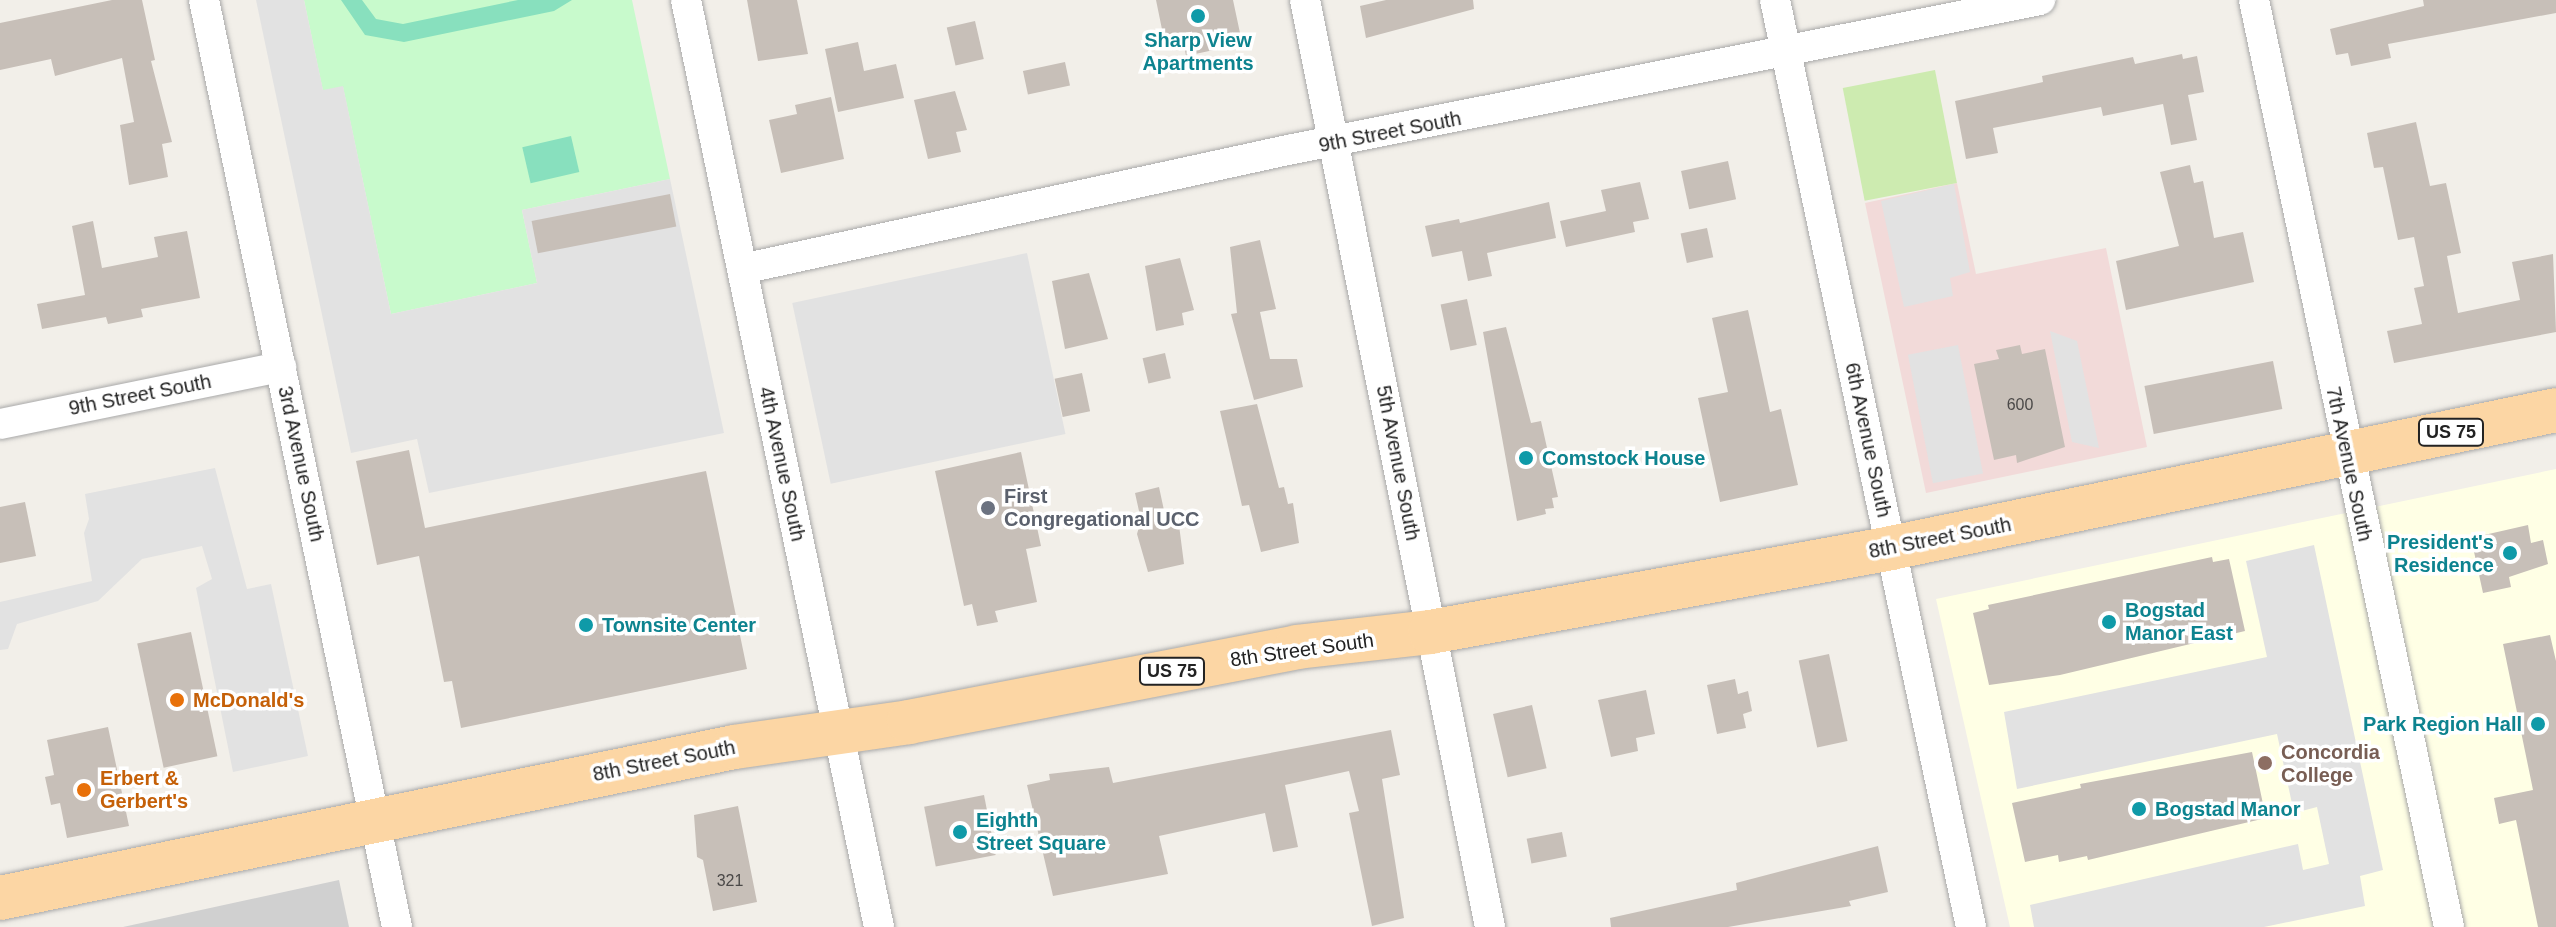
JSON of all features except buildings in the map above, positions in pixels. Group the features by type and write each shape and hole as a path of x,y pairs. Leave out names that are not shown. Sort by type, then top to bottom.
{"main road":[{"name":"8th Street South","path":"0,898 734,747 839,733 1297,647 1430,632 1891,548 2556,410"}],"street":[{"name":"3rd Avenue South","path":"204,0 397,927"},
{"name":"4th Avenue South","path":"686,0 879,927"},
{"name":"5th Avenue South","path":"1305,0 1490,927"},
{"name":"6th Avenue South","path":"1775,0 1971,927"},
{"name":"9th Street South","path":"742,269 1288,150 1335,145 1786,49 2040,0"},
{"name":"7th Avenue South","path":"2254,0 2346,454 2449,927"},
{"name":"9th Street South","path":"0,424 281,367"}],"shaded area":[{"path":"256,0 304,0 323,90 343,86 391,314 537,283 522,210 670,179 724,433 429,493 417,439 351,453"},
{"path":"1957,183 1976,274 2106,248 2147,447 1926,493 1865,203"},
{"path":"1954,184 1970,272 1950,278 1953,296 1904,307 1881,201"},
{"path":"1027,253 1065,434 831,484 792,303"},
{"path":"2050,331 2077,341 2099,448 2072,442"},
{"path":"1958,345 1983,474 1933,483 1908,355"},
{"path":"215,468 247,589 271,584 308,756 233,772 196,588 212,579 202,546 142,559 98,601 17,624 8,649 0,650 0,602 92,581 84,533 89,519 85,494"},
{"name":"Concordia College","path":"2556,469 2556,927 2010,927 1936,599"},
{"path":"2314,545 2383,870 2360,876 2365,906 2264,927 2034,927 2030,905 2298,844 2303,870 2329,864 2317,807 2294,813 2277,734 2017,789 2004,712 2267,657 2246,561"},
{"path":"339,880 349,927 123,927"}],"green space":[{"path":"304,0 632,0 670,179 522,210 537,283 391,314 343,87 323,91"},
{"path":"341,0 362,0 376,19 403,24 518,0 572,0 554,11 404,42 365,35"},
{"path":"1935,70 1957,183 1865,201 1843,88"},
{"path":"571,136 579,172 531,183 522,147"}],"place":[{"name":"Sharp View Apartments","path":"1198,16"},
{"name":"Comstock House","path":"1526,458"},
{"name":"First Congregational UCC","path":"988,508"},
{"name":"President's Residence","path":"2510,553"},
{"name":"Bogstad Manor East","path":"2109,622"},
{"name":"Townsite Center","path":"586,625"},
{"name":"McDonald's","path":"177,700"},
{"name":"Park Region Hall","path":"2538,724"},
{"name":"Concordia College","path":"2265,763"},
{"name":"Erbert & Gerbert's","path":"84,790"},
{"name":"Bogstad Manor","path":"2139,809"},
{"name":"Eighth Street Square","path":"960,832"}]}
